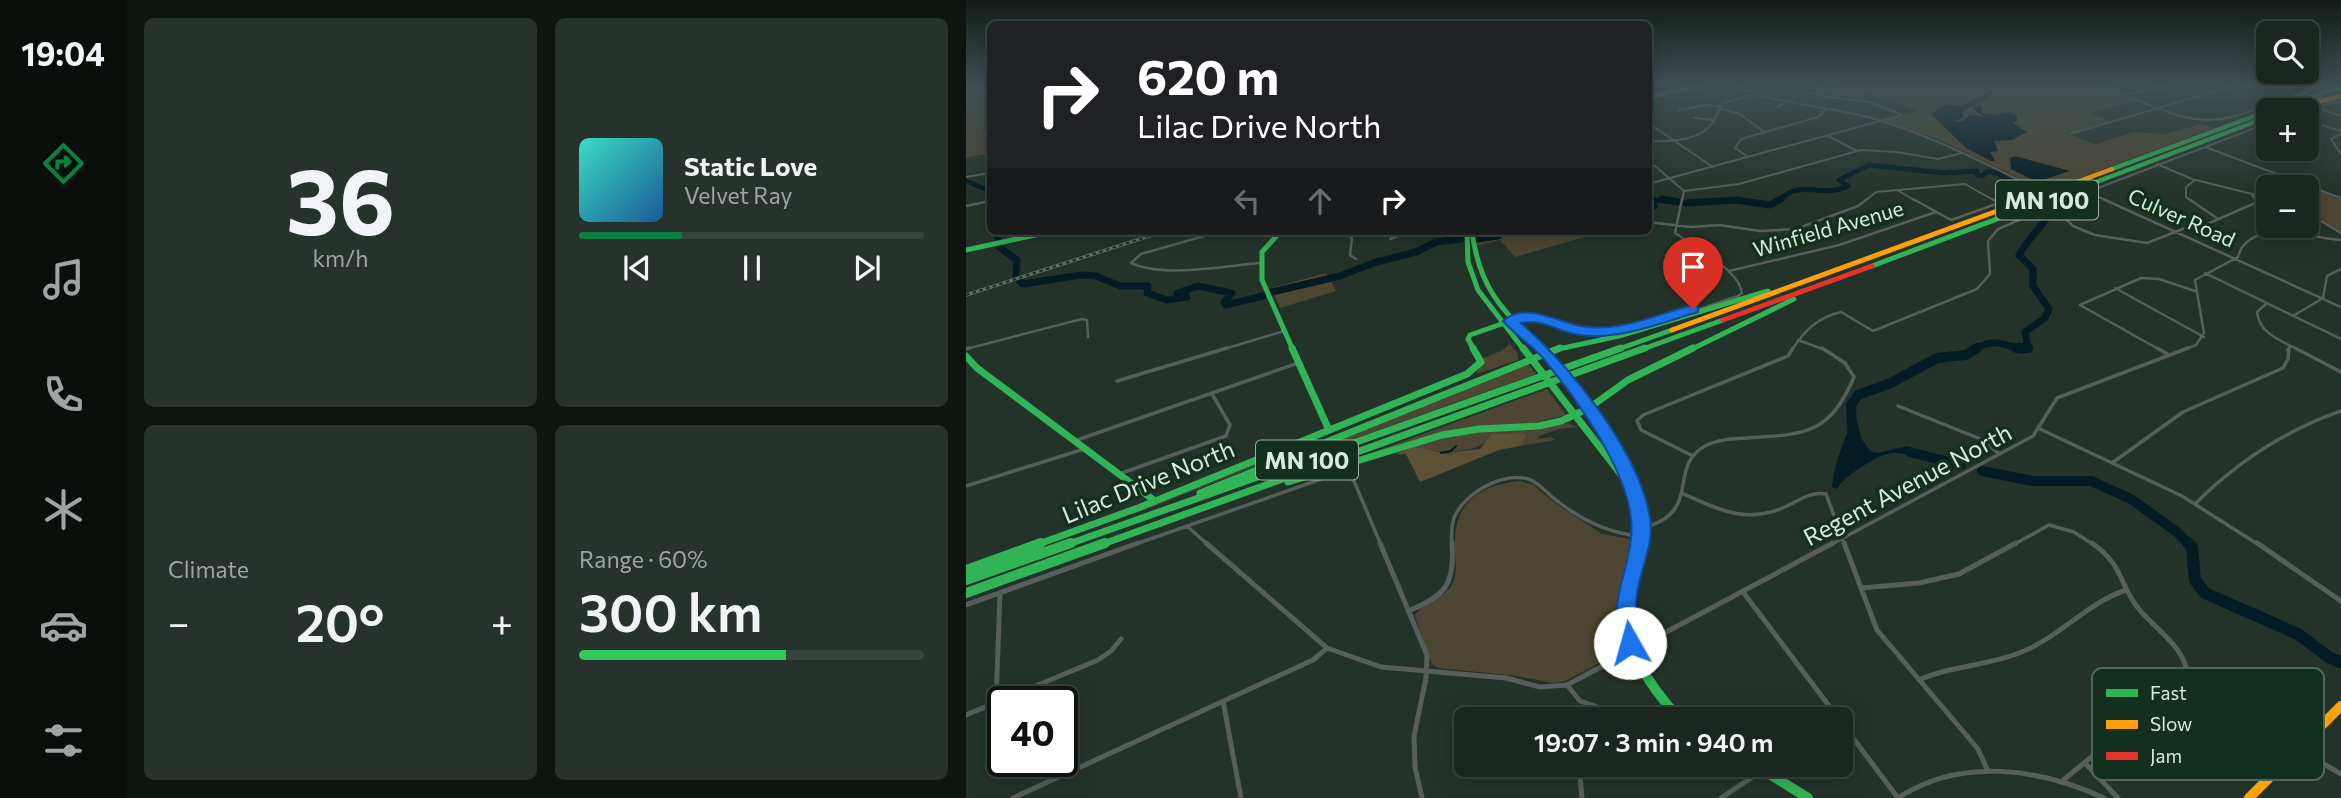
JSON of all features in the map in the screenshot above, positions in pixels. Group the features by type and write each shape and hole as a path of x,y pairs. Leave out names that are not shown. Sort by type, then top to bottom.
{"main road":[{"name":"MN 100","path":"966,580 1806,282 2236,122"},
{"name":"MN 100","path":"966,593 1580,373 2254,122"},
{"path":"966,250 1035,235"},
{"path":"1277,235 1261,250 1259,263 1265,290 1329,430"},
{"path":"1469,235 1465,250 1469,276 1506,322 1530,359 1633,489"},
{"path":"1084,538 1546,353 1574,344 1619,336 1787,285 1806,282"},
{"path":"1230,498 1442,435 1479,429 1544,425 1575,416 1628,380 1826,283"},
{"path":"1506,322 1546,353 1589,408 1628,474 1640,511 1640,532 1626,602 1626,620 1633,651 1651,686 1667,707"},
{"name":"Lilac Drive North","path":"966,570 1155,500 1475,369 1481,359 1468,339 1470,335 1506,322"},
{"path":"966,356 977,368 1155,500"},
{"path":"2324,723 2341,706"},
{"path":"1777,777 1808,798"},
{"path":"2249,798 2267,780"}],"street":[{"path":"1652,141 1673,140 1705,131 1711,122"},
{"path":"1749,122 1763,132"},
{"path":"1748,157 1735,149 1735,144 1745,136 1799,122"},
{"path":"1652,183 1875,122"},
{"path":"1884,122 1940,141 2031,186"},
{"path":"2070,134 2109,122"},
{"path":"2319,125 2341,133"},
{"path":"1652,126 1713,167"},
{"path":"1693,456 1641,430 1637,421 1643,415 1788,356 1811,325 1836,312 1844,313 1866,329 1874,331 1978,289 1987,283 1992,275 1988,241 1993,232 2086,191 2256,127"},
{"path":"2341,133 2331,139 2341,154"},
{"path":"1828,135 1857,151"},
{"path":"2203,147 2340,198"},
{"path":"1684,191 1739,184 1857,151 1877,150 1938,159 1963,152"},
{"path":"1652,163 1684,191"},
{"path":"2157,164 2196,180 2256,195"},
{"path":"966,177 987,174"},
{"path":"2196,180 2186,187 2186,197 2218,219"},
{"path":"1652,222 1719,225 1760,231 1796,229 1852,208 1877,192 1896,189 1965,184 2000,202 1951,220 1896,189"},
{"path":"1684,191 1674,231 1729,271"},
{"name":"Culver Road","path":"2086,191 2341,307"},
{"path":"2062,201 2073,207 2066,219 2073,226 2101,236 2147,243 2218,219 2256,202 2256,198 2250,193"},
{"path":"966,206 987,202"},
{"name":"Winfield Avenue","path":"1729,271 1839,245 1936,212"},
{"path":"2319,220 2341,233"},
{"path":"1209,235 1135,257 1131,263 1138,267 1180,269 1259,263"},
{"path":"1350,235 1352,239 1350,254 1356,258"},
{"path":"1390,239 1398,235"},
{"path":"2204,337 2195,280 2236,258 2244,242 2260,235 2341,240"},
{"path":"2293,316 2322,298 2327,276 2341,269"},
{"name":"Lilac Drive North","path":"1506,322 1538,316 1578,331 1611,332 1738,296 1742,293 1741,285 1729,271"},
{"path":"2206,273 2341,339"},
{"path":"2169,355 2080,304 2146,277 2195,291"},
{"path":"2115,288 2204,337"},
{"path":"2267,303 2257,312 2258,321 2270,335 2341,372"},
{"path":"966,349 1082,319 1087,320 1088,337"},
{"path":"1117,381 1284,331"},
{"name":"Regent Avenue North","path":"1567,685 2033,436 2039,429 2050,403 2057,398 2196,345 2204,337"},
{"path":"1408,611 1437,597 1449,583 1452,571 1451,527 1460,507 1475,493 1501,482 1520,479 1532,481 1598,528 1614,535 1640,532 1672,513 1684,494 1688,465 1702,448 1718,441 1798,432 1830,418 1842,403 1854,377 1852,371 1831,353 1798,340"},
{"path":"2112,463 2183,412 2283,368 2288,359 2287,350 2291,346"},
{"path":"1077,440 1298,363"},
{"path":"1119,474 1226,436 1230,425 1211,393"},
{"path":"1898,406 1978,438 2000,454"},
{"path":"2195,504 2222,476 2259,447 2341,411"},
{"path":"2039,429 2195,504 2341,601"},
{"path":"966,486 1086,448"},
{"path":"966,605 1187,525 1324,478 1344,475 1354,481 1427,655 1428,671 1414,742 1422,798"},
{"path":"1684,494 1721,511 1741,516 1781,509 1817,492 1826,494 1877,630 1978,749 1987,769"},
{"path":"1187,525 1327,648 1381,667 1506,678 1547,688 1567,685 1576,698 1599,707"},
{"path":"1861,588 1906,585 1959,574 2040,528 2055,526 2071,531 2106,554 2120,570 2127,590 2140,609 2186,661 2188,668"},
{"path":"1919,680 1929,675 1990,662 2027,650 2114,594 2127,590"},
{"path":"1743,592 1829,707"},
{"path":"997,686 1000,593"},
{"path":"1035,686 1098,660 1111,652 1121,639"},
{"path":"1013,798 1312,660 1327,648"},
{"path":"1223,701 1241,798"},
{"path":"966,715 987,706"},
{"path":"1853,738 1898,798 1941,774 1987,769 2061,782 2104,798"},
{"path":"2061,782 2092,757"},
{"path":"2085,763 2092,770"},
{"path":"2324,764 2341,774"},
{"path":"1580,777 1583,798"},
{"path":"1721,798 1753,777"},
{"path":"2101,780 2118,798"}],"shaded area":[{"path":"966,122 985,122 983,133 987,132 987,154 966,158"},
{"path":"1888,122 2105,122 2067,134 2096,144 2133,132 2165,134 2202,124 2214,128 2045,191 1940,140"},
{"path":"2319,191 2341,199 2341,231 2319,218"},
{"path":"1475,235 1591,235 1515,257 1500,240 1473,247"},
{"path":"1326,273 1336,291 1280,308 1271,288"},
{"path":"1510,344 1518,354 1518,360 1476,374 1483,358"},
{"path":"1527,362 1536,374 1264,471 1264,469"},
{"path":"1547,389 1566,415 1530,424 1479,427 1365,455"},
{"path":"1568,423 1577,427 1559,429 1539,436 1538,439 1551,437 1555,440 1520,446 1522,433 1497,434 1478,447 1455,451 1453,455 1413,449 1385,455 1435,438 1468,432 1537,430"},
{"path":"1339,428 1276,458 1137,513 1136,511"},
{"path":"1522,433 1526,436 1520,446 1499,450 1420,482 1406,454 1395,454 1415,447 1453,455 1453,452 1480,449 1492,434"},
{"path":"1520,481 1533,485 1602,534 1629,539 1633,544 1622,581 1619,606 1624,650 1565,681 1553,683 1517,676 1438,668 1432,664 1415,616 1422,608 1443,595 1453,582 1456,568 1455,533 1463,509 1471,500 1491,487"}],"water":[{"path":"1939,122 2015,122 2027,132 2012,140 1994,141 1998,151 1990,152 1995,161 1966,148"},
{"path":"2015,156 2070,171 2037,182 2011,169 2010,158"},
{"path":"1852,421 1857,421 1861,438 1870,451 1878,453 1907,446 1921,453 1917,456 1887,454 1854,472 1837,489 1832,487 1837,461"}],"waterway":[{"path":"1779,201 1795,191 1830,191 1848,186 1839,180 1869,165 1944,173 1977,171 1977,175 1982,176 1988,171 1997,173 2027,192"},
{"path":"966,181 987,190"},
{"path":"1662,199 1678,202"},
{"path":"1743,201 1770,205 1781,199"},
{"path":"1652,200 1670,201"},
{"path":"1725,201 1743,201"},
{"path":"1686,203 1743,201"},
{"path":"1652,204 1652,206"},
{"path":"2028,348 2025,332 2045,318 2049,309 2033,286 2033,269 2019,255 2053,209"},
{"path":"998,235 998,240"},
{"path":"1477,239 1497,235"},
{"path":"1272,292 1340,276 1373,263 1416,252 1436,242 1461,239"},
{"path":"999,247 1017,260 1016,277 1023,284 1081,275 1096,276 1120,286 1148,286 1147,293 1167,300 1187,297 1177,293 1198,286 1232,293 1224,302 1226,305 1263,296"},
{"path":"1974,350 1986,344 1997,343 2021,350"},
{"path":"1852,430 1851,405 1858,395 1891,383 1937,358 1966,355 1977,348"},
{"path":"2016,348 2028,348"},
{"path":"2022,350 2028,348"},
{"path":"1441,453 1451,451 1456,446"},
{"path":"1910,452 1961,465"},
{"path":"1982,471 2033,481 2091,481 2131,499 2177,532 2192,547 2195,580 2205,593 2298,634 2330,658 2341,662"}],"railway":[{"path":"966,295 1153,235"}],"traffic: fast":[{"path":"2112,169 2238,122"},
{"path":"1872,266 2254,122"},
{"path":"966,250 1035,235"},
{"path":"1277,235 1262,252 1262,280 1329,430"},
{"path":"1467,235 1468,262 1478,290 1630,486"},
{"path":"1472,235 1475,256 1490,294 1571,381 1605,432 1634,492 1639,522 1626,597 1627,631 1647,679 1669,707"},
{"path":"1200,493 1556,349 1619,336 1768,291"},
{"path":"1288,482 1442,435 1479,429 1539,426 1561,421 1589,408 1628,380 1794,299"},
{"path":"966,593 1723,320"},
{"path":"966,570 1138,508 1467,374 1481,362 1468,339 1470,335 1510,321"},
{"path":"966,580 1672,330"},
{"path":"966,356 977,368 1155,501"},
{"path":"1774,777 1808,798"}],"traffic: slow":[{"path":"1672,330 2112,169"},
{"path":"2324,723 2341,706"},
{"path":"2249,798 2267,780"}],"traffic: jam":[{"path":"1723,320 1872,266"}],"route":[{"path":"1630,643 1626,602 1628,583 1640,543 1641,519 1628,474 1589,408 1546,353 1510,321 1538,316 1578,331 1602,332 1627,328 1693,309"}]}
